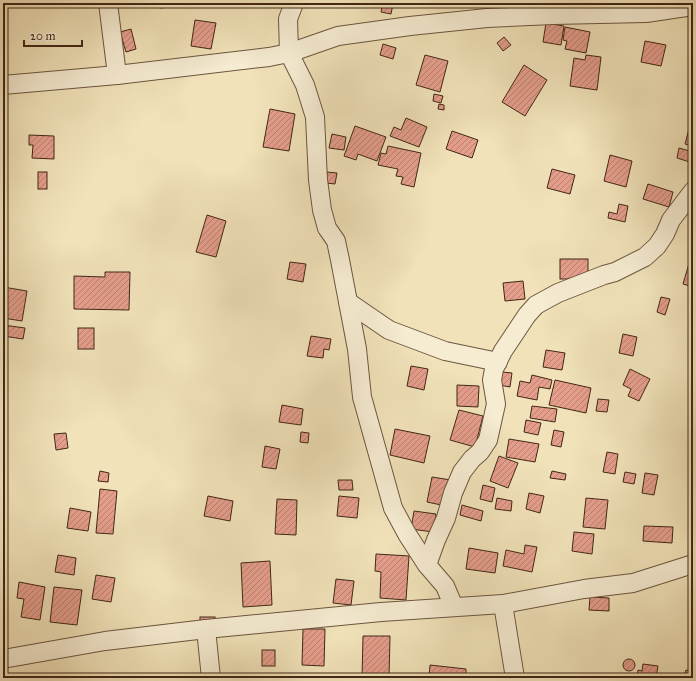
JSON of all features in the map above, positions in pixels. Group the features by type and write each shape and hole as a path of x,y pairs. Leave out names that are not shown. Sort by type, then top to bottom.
{"street":[{"path":"108,3 117,75"},
{"path":"294,3 288,19 289,53 305,85 315,117 318,180 322,210 328,228 336,241 357,349 362,397 394,508 407,534 427,565 445,586 454,607"},
{"path":"3,85 117,75 269,57 289,53 338,36 410,26 487,18 646,13 693,6"},
{"path":"427,565 446,518 453,493 462,472 472,459 480,452 488,440 496,404 492,380 494,369 503,351 527,314 536,305 570,288 614,272 645,257 657,246 665,234 671,220 693,191"},
{"path":"348,302 389,330 445,351 498,362"},
{"path":"3,659 106,641 206,629 381,612 503,604 584,589 633,584 693,564"},
{"path":"503,604 514,678"},
{"path":"206,629 211,678"}],"building":[{"path":"153,3 164,3 163,8 153,7"},
{"path":"383,3 393,4 391,14 381,12"},
{"path":"471,3 477,3 477,7 470,6"},
{"path":"477,3 490,3 489,5"},
{"path":"195,20 216,23 211,49 191,46"},
{"path":"546,23 564,26 561,45 543,42"},
{"path":"565,27 590,32 586,53 565,49 567,41 563,40"},
{"path":"131,29 136,49 126,52 120,32"},
{"path":"504,37 511,45 503,51 497,43"},
{"path":"645,41 666,45 661,66 641,62"},
{"path":"383,44 396,48 393,59 380,55"},
{"path":"425,55 448,61 440,92 416,85"},
{"path":"586,55 601,57 597,90 570,86 574,58 585,60"},
{"path":"524,65 547,80 525,116 502,102"},
{"path":"434,94 443,96 441,103 433,101"},
{"path":"439,104 444,105 444,110 438,109"},
{"path":"270,109 295,114 289,151 263,147"},
{"path":"406,118 427,127 419,147 390,136 394,127 401,130"},
{"path":"690,125 693,125 693,146 685,144"},
{"path":"355,126 386,137 377,161 358,154 356,160 344,156"},
{"path":"452,131 478,140 472,158 446,149"},
{"path":"332,134 346,137 344,150 329,148"},
{"path":"29,135 54,136 54,159 32,158 33,145 29,145"},
{"path":"388,146 421,153 414,187 401,184 403,177 396,176 398,169 378,165 381,153 386,154"},
{"path":"679,148 693,152 693,163 677,158"},
{"path":"610,155 632,161 626,187 604,181"},
{"path":"552,169 575,175 570,194 547,188"},
{"path":"38,172 47,172 47,189 38,189"},
{"path":"327,172 337,173 335,184 326,183"},
{"path":"648,184 673,192 669,207 643,199"},
{"path":"619,204 628,206 625,222 608,218 609,212 617,214"},
{"path":"207,215 226,221 216,257 196,252"},
{"path":"693,250 693,287 683,284"},
{"path":"560,259 588,259 588,279 560,279"},
{"path":"290,262 306,264 303,282 287,279"},
{"path":"105,272 130,272 129,310 74,309 74,276 105,277"},
{"path":"523,281 525,299 505,301 503,283"},
{"path":"3,287 27,291 22,321 3,318"},
{"path":"661,297 670,299 665,315 657,312"},
{"path":"3,325 25,328 23,339 3,336"},
{"path":"78,328 94,328 94,349 78,349"},
{"path":"623,334 637,337 633,356 619,353"},
{"path":"311,336 331,339 329,350 324,349 323,358 307,356"},
{"path":"546,350 565,353 562,370 543,367"},
{"path":"411,366 428,369 424,390 407,386"},
{"path":"630,369 650,379 639,401 628,396 631,389 623,385"},
{"path":"502,372 512,373 510,387 499,385"},
{"path":"532,375 552,380 550,389 539,387 537,400 517,396 520,381 530,383"},
{"path":"555,380 591,388 586,413 549,405"},
{"path":"457,385 479,386 478,407 457,406"},
{"path":"598,399 609,400 607,412 596,411"},
{"path":"282,405 303,409 301,425 279,422"},
{"path":"532,406 557,409 555,422 530,418"},
{"path":"459,410 483,416 475,447 450,440"},
{"path":"526,420 541,423 538,435 524,432"},
{"path":"395,429 430,436 424,463 390,455"},
{"path":"554,430 564,432 561,447 551,445"},
{"path":"301,432 309,433 308,443 300,442"},
{"path":"66,433 68,448 56,450 54,434"},
{"path":"509,439 539,444 535,462 506,457"},
{"path":"265,446 280,449 276,469 262,467"},
{"path":"607,452 618,454 615,474 603,472"},
{"path":"499,456 518,463 508,488 490,481"},
{"path":"100,471 109,473 108,482 98,481"},
{"path":"552,471 566,474 565,480 550,478"},
{"path":"625,472 636,474 634,484 623,482"},
{"path":"645,473 658,475 654,495 642,493"},
{"path":"432,477 451,480 446,506 427,502"},
{"path":"338,480 352,480 353,490 339,490"},
{"path":"483,485 495,488 492,502 480,499"},
{"path":"100,489 117,491 113,534 96,533"},
{"path":"529,493 544,496 540,513 526,509"},
{"path":"208,496 233,501 230,521 204,516"},
{"path":"339,496 359,498 357,518 337,516"},
{"path":"497,498 512,501 511,511 495,509"},
{"path":"586,498 608,500 605,529 583,527"},
{"path":"277,499 297,500 296,535 275,534"},
{"path":"462,505 483,511 481,521 460,515"},
{"path":"70,508 91,512 88,531 67,528"},
{"path":"414,511 436,514 433,532 411,529"},
{"path":"644,526 673,527 672,543 643,541"},
{"path":"574,532 594,534 592,554 572,551"},
{"path":"525,545 537,547 532,572 503,566 506,550 524,554"},
{"path":"469,548 498,553 495,573 466,569"},
{"path":"376,554 409,556 406,600 380,598 381,572 375,571"},
{"path":"58,555 76,558 74,575 55,572"},
{"path":"270,561 272,605 243,607 241,563"},
{"path":"96,575 115,578 111,602 92,599"},
{"path":"336,579 354,581 351,605 333,603"},
{"path":"19,582 45,587 40,620 21,617 24,599 17,598"},
{"path":"54,587 82,590 77,625 50,622"},
{"path":"590,597 609,598 609,611 589,610"},
{"path":"200,617 215,617 215,625 200,625"},
{"path":"303,629 325,629 324,666 302,665"},
{"path":"363,636 390,636 389,678 362,678"},
{"path":"262,650 275,650 275,666 262,666"},
{"path":"627,659 631,659 635,665 631,671 627,671 623,667 623,663"},
{"path":"643,664 658,666 656,678 637,678 638,670 642,671"},
{"path":"430,665 466,669 466,678 429,678"},
{"path":"686,670 693,672 693,678 684,678"}]}
